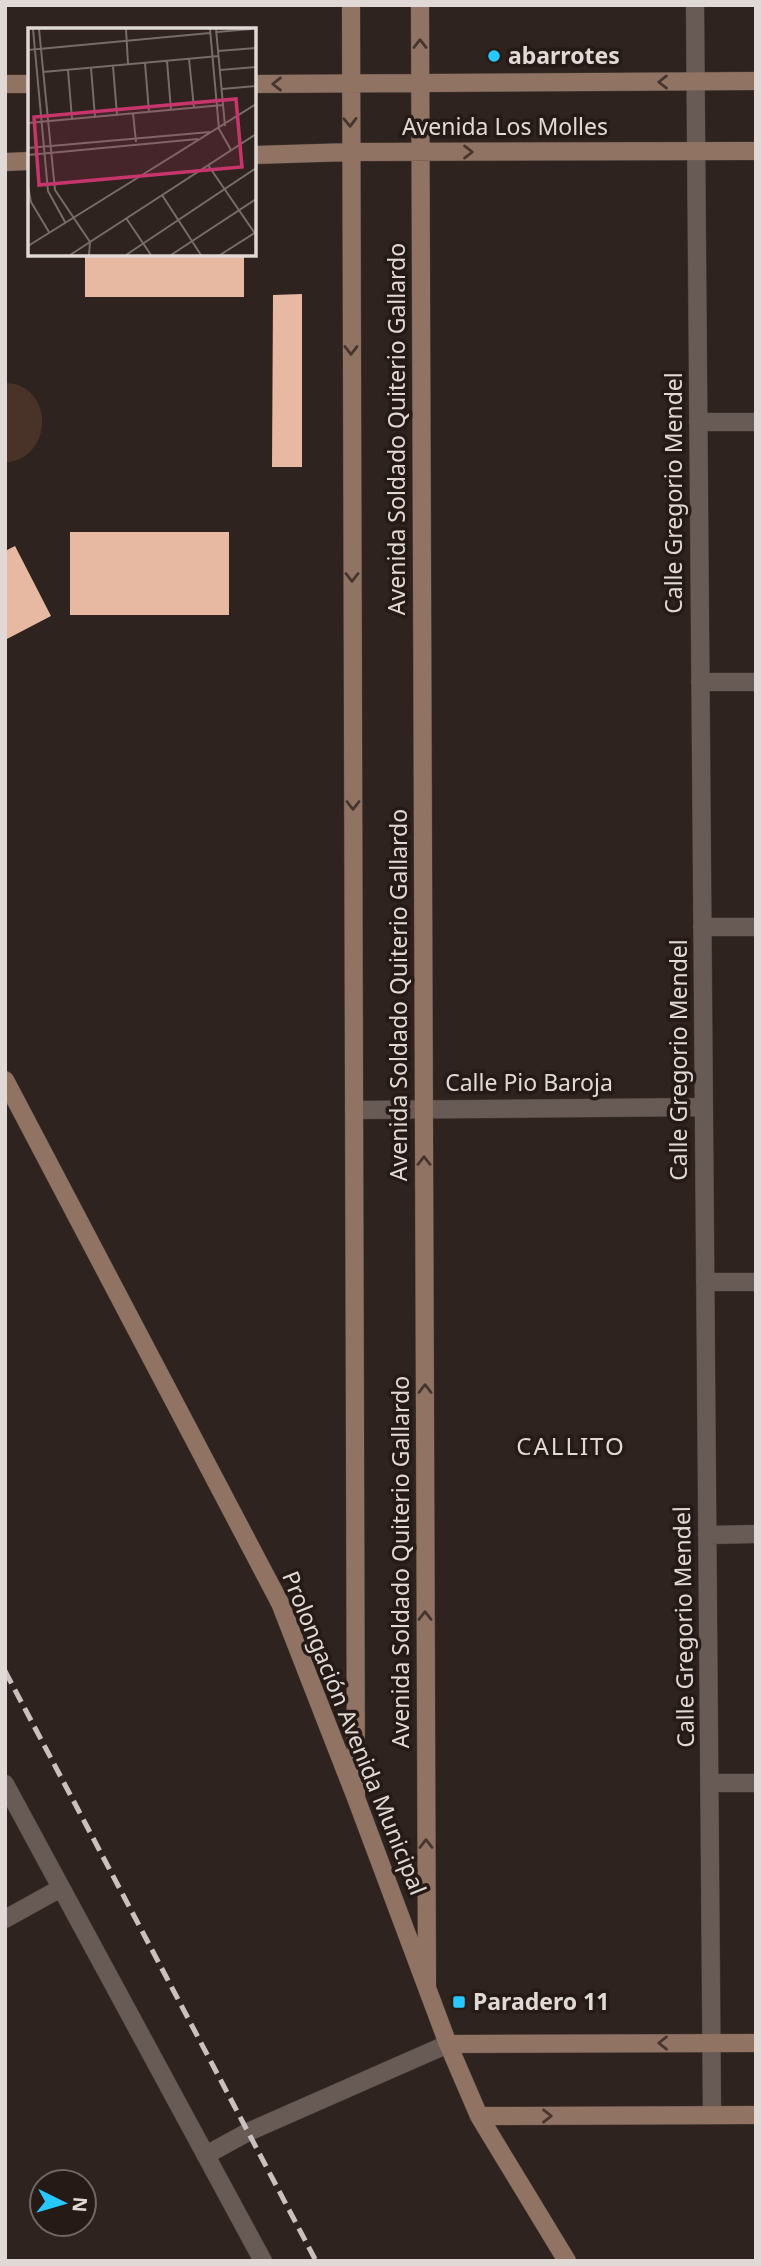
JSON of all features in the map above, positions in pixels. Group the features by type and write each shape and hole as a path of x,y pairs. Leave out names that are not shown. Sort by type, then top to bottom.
{"street":[{"name":"Avenida Soldado Quiterio Gallardo","path":"351,5 356,1798"},
{"name":"Avenida Soldado Quiterio Gallardo","path":"420,5 427,1986"},
{"name":"Calle Gregorio Mendel","path":"695,5 712,2115"},
{"name":"Avenida Los Molles","path":"256,84 756,81"},
{"path":"5,84 28,84"},
{"name":"Avenida Los Molles","path":"256,155 351,152 756,151"},
{"path":"5,162 28,161"},
{"path":"698,422 756,422"},
{"path":"700,682 756,682"},
{"path":"702,926 756,927"},
{"name":"Prolongación Avenida Municipal","path":"5,1080 280,1603 448,2044 479,2116 567,2261"},
{"name":"Calle Pio Baroja","path":"354,1110 704,1107"},
{"path":"705,1282 756,1282"},
{"path":"707,1535 756,1534"},
{"path":"709,1783 756,1783"},
{"path":"5,1784 263,2261"},
{"path":"5,1919 61,1888"},
{"path":"206,2155 248,2132 448,2044 756,2043"},
{"path":"479,2116 756,2115"}],"shaded area":[{"path":"5,383 21,386 32,395 40,407 42,421 40,435 33,448 22,458 5,463"}],"building":[{"path":"85,256 244,256 244,297 85,297"},
{"path":"302,294 302,467 272,467 273,295"},
{"path":"70,532 229,532 229,615 70,615"},
{"path":"15,546 51,616 5,640 5,551"}],"railway":[{"path":"5,1671 316,2261"}],"place":[{"name":"abarrotes","path":"494,56"},
{"name":"Paradero 11","path":"459,2002"}],"district":[{"name":"CALLITO","path":"571,1447"}]}
